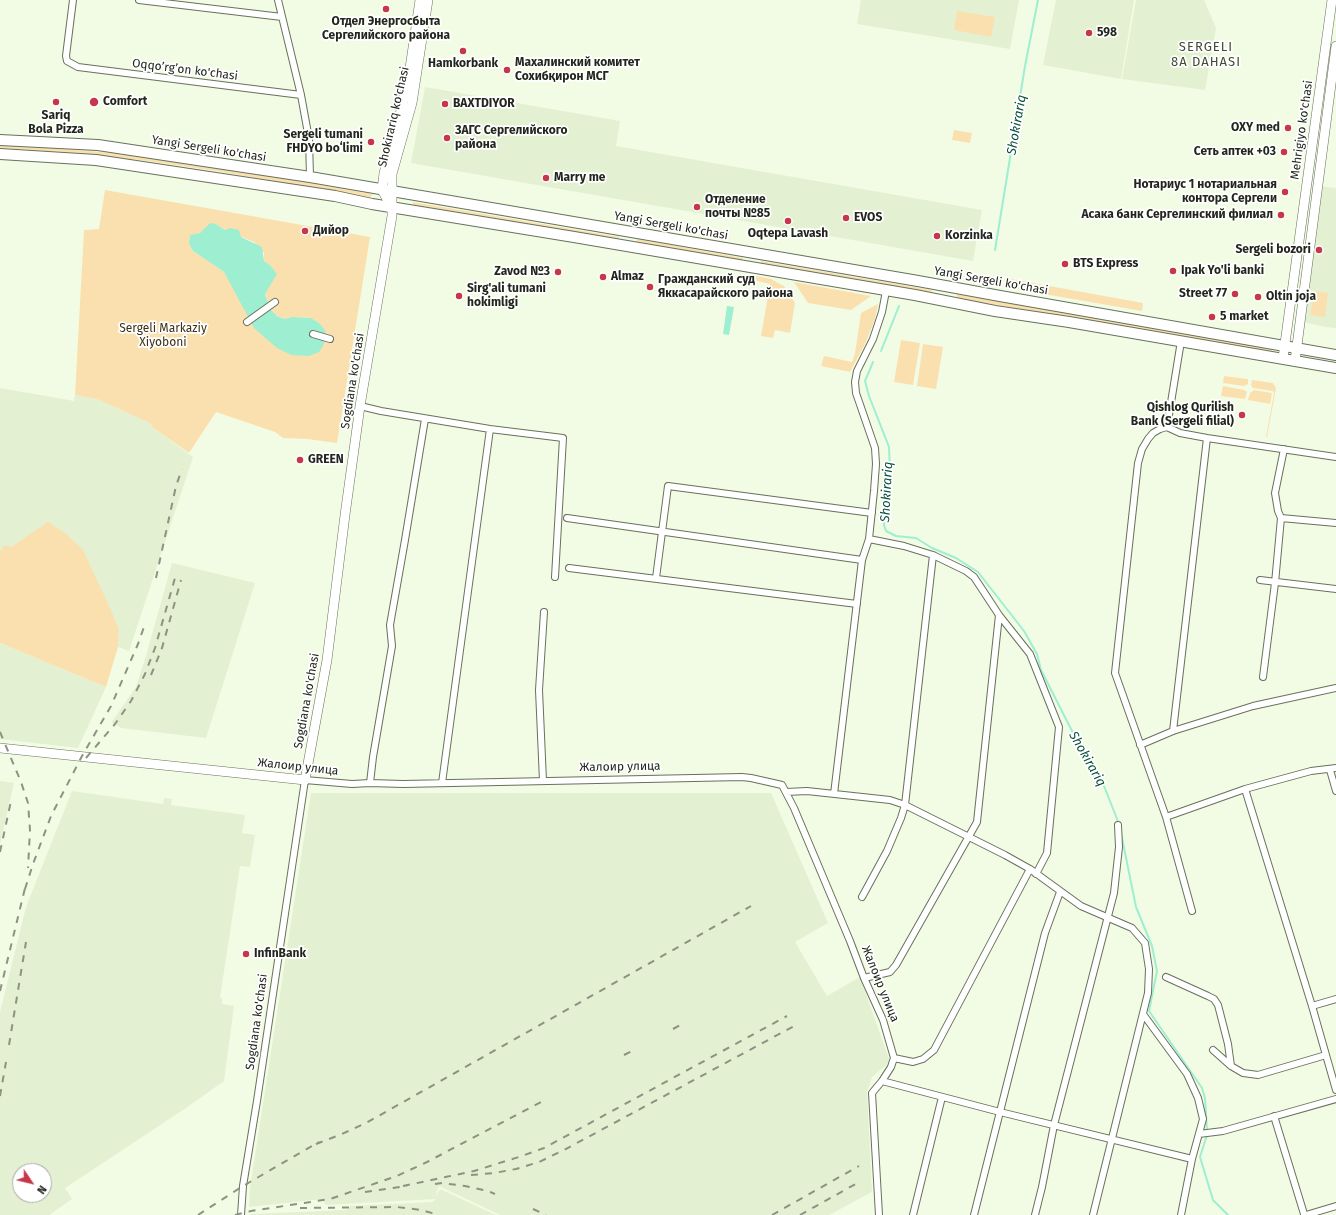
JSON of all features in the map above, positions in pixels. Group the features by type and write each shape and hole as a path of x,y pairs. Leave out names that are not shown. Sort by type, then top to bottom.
{"main road":[{"name":"Shokirariq ko'chasi","path":"382,190 386,163 399,119 409,75 420,0"},
{"name":"Shokirariq ko'chasi","path":"392,191 392,174 412,103 428,0"},
{"name":"Mehrigiyo ko'chasi","path":"1283,358 1332,0"},
{"name":"Mehrigiyo ko'chasi","path":"1295,361 1336,46"},
{"name":"Yangi Sergeli ko'chasi","path":"0,140 98,145 310,177 947,286 1336,355"},
{"path":"0,154 96,160 335,196 391,207 945,301 995,311 1336,368"},
{"path":"382,190 391,207"},
{"name":"Sogdiana ko'chasi","path":"305,780 327,660 344,515 360,406 392,216 392,191"},
{"path":"620,245 623,230"},
{"path":"753,268 755,253"},
{"path":"945,301 947,286"},
{"name":"Жалоир улица","path":"0,748 305,780"}],"street":[{"name":"Oqqo’rg’on ko'chasi","path":"73,0 66,51 68,61 78,67 300,96"},
{"path":"139,0 282,17"},
{"path":"278,0 309,139 310,177"},
{"path":"834,794 862,560 869,539 876,471 875,448 856,393 855,382 857,371 873,339 882,312 886,291"},
{"path":"247,322 275,302"},
{"path":"313,334 330,339"},
{"path":"1167,428 1181,341"},
{"path":"360,406 424,419 563,438 555,577"},
{"path":"370,783 392,646 390,625 424,419"},
{"path":"1192,911 1166,817 1114,673 1138,463 1142,449 1153,433 1160,429 1167,428 1207,438 1336,457"},
{"path":"442,783 490,429"},
{"path":"1173,731 1207,438"},
{"path":"1263,678 1275,583 1281,518 1278,511 1275,493 1284,449"},
{"path":"656,578 668,486 872,513"},
{"path":"567,518 862,560"},
{"path":"1281,518 1336,523"},
{"path":"869,539 904,546 933,555 957,566 974,577 999,615 1030,654 1059,727 1047,853 1036,874"},
{"path":"862,897 887,851 902,818 906,805 933,555"},
{"path":"569,568 857,604"},
{"path":"1260,580 1275,583 1336,589"},
{"path":"543,781 539,690 544,612"},
{"path":"864,978 890,972 896,965 977,822 999,615"},
{"path":"1140,745 1173,731 1253,706 1336,688"},
{"path":"1166,817 1245,789 1311,771 1333,769 1336,791"},
{"name":"Жалоир улица","path":"305,780 352,784 742,777 782,785 794,808 864,978 883,1020 894,1058"},
{"name":"Sogdiana ko'chasi","path":"240,1215 243,1186 305,780"},
{"path":"1245,789 1312,1006 1336,1090"},
{"path":"786,792 807,791 890,800 906,805 1006,855 1030,869 1081,906 1132,928 1145,943 1150,969 1148,993 1093,1215"},
{"path":"1035,1215 1054,1125 1114,893 1119,847 1118,826"},
{"path":"879,1215 872,1093 891,1067 894,1058 913,1062 923,1059 934,1050 1030,869"},
{"path":"974,1215 1045,933 1060,892"},
{"path":"1166,977 1214,999 1218,1005 1228,1044 1231,1066"},
{"path":"1312,1006 1336,999"},
{"path":"1143,1014 1187,1074 1198,1098 1203,1119 1192,1159 1181,1215"},
{"path":"1213,1050 1231,1066 1243,1073 1258,1075 1326,1055"},
{"path":"882,1081 1000,1112 1192,1159"},
{"path":"913,1215 942,1097"},
{"path":"1199,1134 1222,1131 1336,1099"},
{"path":"1274,1116 1304,1214 1336,1206"}],"shaded area":[{"path":"861,0 1019,0 1010,49 857,24"},
{"name":"598","path":"1056,0 1134,0 1121,79 1043,65"},
{"path":"1136,0 1204,0 1216,28 1205,90 1122,79"},
{"path":"425,87 620,121 616,146 982,210 973,261 411,163"},
{"path":"1313,185 1336,188 1336,328 1303,322"},
{"path":"210,223 216,224 225,230 230,228 239,230 241,237 262,247 264,261 270,265 277,274 265,294 270,309 277,316 284,319 292,317 311,318 319,323 325,330 326,337 319,352 309,356 291,355 277,348 254,328 224,272 193,251 189,244 190,235 200,233"},
{"path":"727,306 734,307 729,335 723,334"},
{"path":"0,388 74,401 75,395 97,399 150,423 152,427 193,457 129,651 118,647 119,630 48,523 11,547 0,551"},
{"path":"172,563 255,583 206,738 121,728 111,723 136,687"},
{"path":"0,643 106,687 78,748 0,739"},
{"path":"0,781 14,783 0,844"},
{"path":"72,791 163,804 164,798 172,799 171,805 245,815 242,833 255,835 250,867 240,866 220,998 222,998 222,1004 234,1006 224,1081 65,1188 72,1199 49,1215 0,1215 0,1012 26,907"},
{"path":"311,793 771,793 828,923 795,942 827,996 860,977 890,1062 872,1077 867,1092 872,1192 829,1215 500,1215 439,1186 435,1197 440,1189 496,1215 251,1215 348,1210 350,1206 433,1202 435,1199 326,1205 322,1199 249,1207 250,1188"}],"green space":[{"path":"957,11 995,17 991,37 954,30"},
{"path":"954,130 972,133 970,143 952,140"},
{"path":"0,144 102,152 216,166 372,194 371,198 216,171 140,160 63,152 0,148"},
{"name":"Sergeli Markaziy Xiyoboni","path":"105,190 370,237 337,443 307,439 283,438 275,432 216,412 189,453 152,427 150,423 97,399 75,395 84,230 99,229","holes":["216,224 225,230 254,242 264,253 264,261 270,265 276,274 265,293 270,309 277,316 284,319 292,317 311,318 319,323 308,356 232,284 224,272 193,251 189,244 190,236 200,233"]},
{"path":"413,202 619,237 619,241 412,206"},
{"path":"637,239 743,258 742,262 636,243"},
{"path":"761,261 932,290 931,294 761,265"},
{"path":"757,276 771,279 784,286 795,303 790,333 775,330 773,338 761,336 770,284 753,280"},
{"path":"1005,278 1143,303 1142,311 1015,289 1016,284 1005,281"},
{"path":"794,282 871,296 851,310 808,303"},
{"path":"1314,291 1328,293 1325,317 1310,315"},
{"path":"957,294 1272,349 1271,352 957,298"},
{"path":"878,304 875,319 865,344 850,372 821,366 824,356 852,362 855,353 861,313"},
{"path":"901,340 920,343 913,385 894,382"},
{"path":"923,344 943,347 936,389 917,386"},
{"path":"1224,376 1248,379 1248,384 1244,386 1223,383"},
{"path":"1252,380 1273,383 1276,388 1267,437 1274,393 1273,391 1253,388 1251,385"},
{"path":"1223,386 1244,390 1247,392 1245,399 1221,396"},
{"path":"1254,390 1272,393 1270,404 1248,400 1250,393"},
{"path":"48,522 65,533 83,550 119,630 118,647 106,687 0,643 0,551 5,545 11,547"}],"waterway":[{"name":"Shokirariq","path":"995,250 1025,66 1038,0"},
{"name":"Shokirariq","path":"881,351 899,306"},
{"name":"Shokirariq","path":"873,362 865,381 869,396 889,447 890,472 884,525 886,531 896,536 916,538 932,548 956,558 978,572 1024,631 1037,654 1041,670 1072,731 1081,754 1094,776 1104,786 1119,824"},
{"name":"Shokirariq","path":"1120,828 1136,907 1152,946 1157,971 1149,1011 1202,1088 1205,1098 1207,1131"},
{"name":"Shokirariq","path":"1207,1135 1200,1157 1213,1200 1228,1215"}],"railway":[{"path":"156,578 176,486 182,469"},
{"path":"86,758 115,724 131,701 145,674 155,648 175,578"},
{"path":"151,675 162,648 181,580"},
{"path":"25,889 51,816 82,756 111,706 145,624"},
{"path":"0,732 28,803 30,830 28,868"},
{"path":"0,852 11,801"},
{"path":"0,991 26,884"},
{"path":"316,1144 366,1123 751,906"},
{"path":"9,1045 26,942"},
{"path":"403,1186 474,1171 544,1148 787,1016"},
{"path":"673,1029 684,1023"},
{"path":"471,1175 516,1169 539,1162 796,1025"},
{"path":"624,1055 634,1050"},
{"path":"0,1096 6,1062"},
{"path":"235,1215 251,1211 330,1199 397,1176 427,1162 543,1101"},
{"path":"198,1215 243,1186 319,1142"},
{"path":"772,1215 859,1166"},
{"path":"800,1215 861,1181"},
{"path":"435,1184 442,1183 465,1186 495,1194"},
{"path":"365,1192 407,1186"},
{"path":"300,1208 397,1207 421,1210 439,1215"},
{"path":"533,1209 546,1215"}],"place":[{"name":"Отдел Энергосбыта Сергелийского района","path":"386,9"},
{"name":"598","path":"1089,33"},
{"name":"Hamkorbank","path":"463,51"},
{"name":"Махалинский комитет Сохибқирон МСГ","path":"507,70"},
{"name":"Sariq Bola Pizza","path":"56,102"},
{"name":"Comfort","path":"94,102"},
{"name":"BAXTDIYOR","path":"445,104"},
{"name":"OXY med","path":"1288,128"},
{"name":"ЗАГС Сергелийского района","path":"447,138"},
{"name":"Sergeli tumani FHDYO boʻlimi","path":"371,142"},
{"name":"Сеть аптек +03","path":"1284,152"},
{"name":"Marry me","path":"546,178"},
{"name":"Нотариус 1 нотариальная контора Сергели","path":"1285,192"},
{"name":"Отделение почты №85","path":"697,207"},
{"name":"Асака банк Сергелинский филиал","path":"1281,215"},
{"name":"EVOS","path":"846,218"},
{"name":"Oqtepa Lavash","path":"788,221"},
{"name":"Дийор","path":"305,231"},
{"name":"Korzinka","path":"937,236"},
{"name":"Sergeli bozori","path":"1319,250"},
{"name":"BTS Express","path":"1065,264"},
{"name":"Ipak Yo'li banki","path":"1173,271"},
{"name":"Zavod №3","path":"558,272"},
{"name":"Almaz","path":"603,277"},
{"name":"Гражданский суд Яккасарайского района","path":"650,287"},
{"name":"Street 77","path":"1235,294"},
{"name":"Sirg'ali tumani hokimligi","path":"459,296"},
{"name":"Oltin joja","path":"1258,297"},
{"name":"5 market","path":"1212,317"},
{"name":"Qishlog Qurilish Bank (Sergeli filial)","path":"1242,415"},
{"name":"GREEN","path":"300,460"},
{"name":"InfinBank","path":"246,954"}],"district":[{"name":"SERGELI 8A DAHASI","path":"1206,54"}]}
